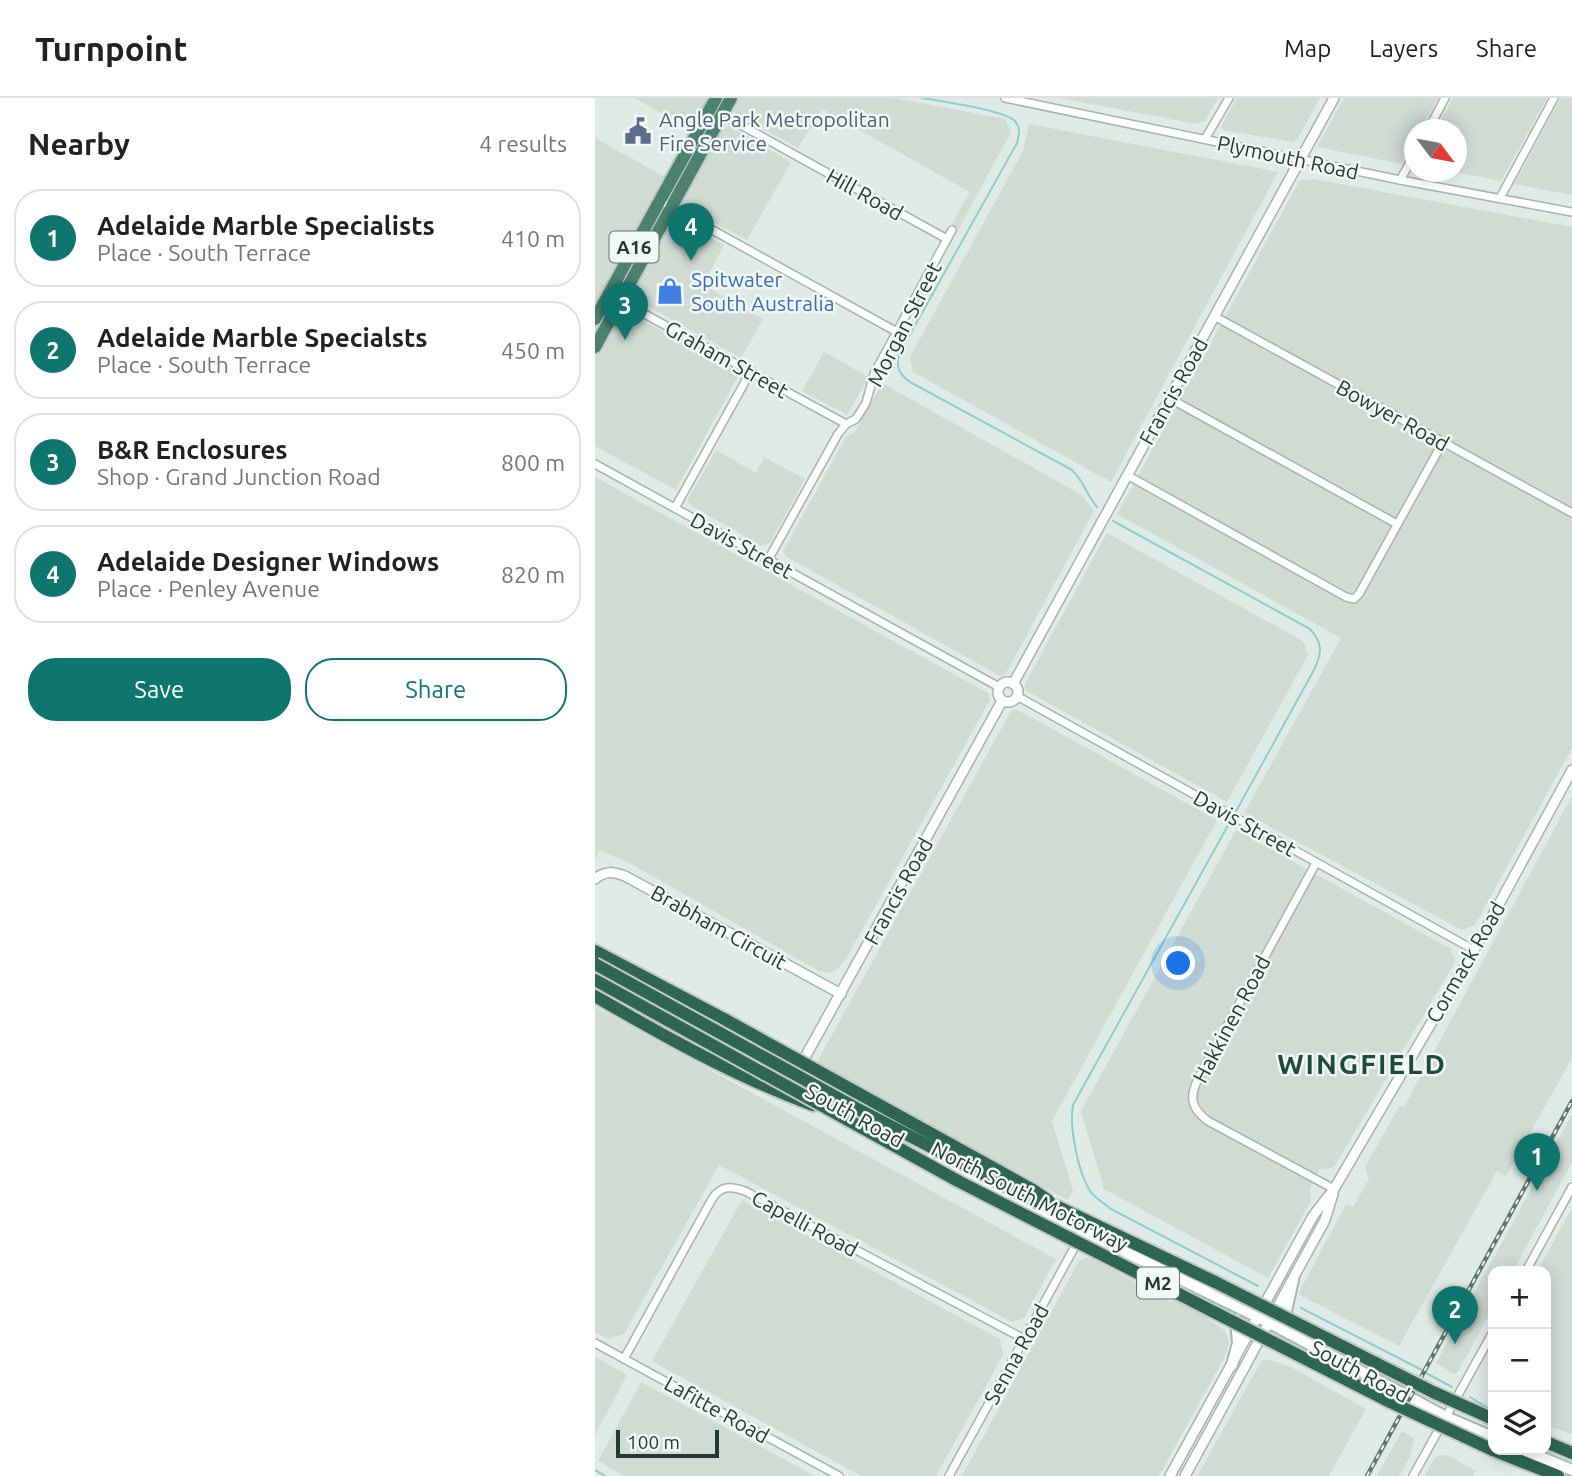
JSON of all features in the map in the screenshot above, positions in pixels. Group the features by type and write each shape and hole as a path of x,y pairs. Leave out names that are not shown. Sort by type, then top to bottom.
{"highway":[{"name":"A16","path":"595,347 615,297 716,107 731,98"},
{"name":"A16","path":"595,319 615,297"},
{"path":"595,951 724,1019 1033,1190 1058,1207"},
{"name":"North South Motorway","path":"595,964 867,1114 1035,1201 1058,1207 1488,1417"},
{"name":"North South Motorway","path":"595,980 958,1181 1386,1400 1477,1443 1558,1476"},
{"path":"595,996 698,1053 778,1092 826,1110"},
{"path":"1551,1444 1572,1453"}],"main road":[{"name":"South Road","path":"595,980 612,980 939,1161 1258,1317 1446,1417 1488,1435"},
{"path":"1291,1334 1286,1311 1293,1280"},
{"path":"1232,1365 1238,1343 1233,1305"},
{"path":"1537,1455 1572,1469"}],"street":[{"name":"Plymouth Road","path":"1005,98 1400,180 1572,212"},
{"path":"1205,139 1229,98"},
{"name":"Francis Road","path":"1013,684 1334,98"},
{"path":"1434,119 1445,98"},
{"path":"1500,198 1554,98"},
{"name":"Hill Road","path":"716,107 947,239"},
{"path":"1400,180 1404,173"},
{"path":"666,204 897,332"},
{"name":"Morgan Street","path":"768,560 838,434 846,424 856,419 866,403 874,374 952,230"},
{"name":"Graham Street","path":"615,297 846,424"},
{"name":"Bowyer Road","path":"1214,316 1572,513"},
{"path":"675,508 751,371"},
{"path":"1169,398 1397,524"},
{"path":"1127,475 1354,599 1443,442"},
{"name":"Davis Street","path":"595,464 999,687"},
{"path":"1007,682 1013,684 1017,689 1017,696 1012,701 1002,701 998,693 999,687 1007,682"},
{"name":"Davis Street","path":"1017,696 1474,950"},
{"name":"Francis Road","path":"792,1080 1002,701"},
{"name":"Cormack Road","path":"1170,1476 1313,1216 1335,1189 1474,950 1572,770"},
{"name":"Hakkinen Road","path":"1316,863 1196,1081 1192,1100 1194,1108 1208,1121 1335,1189"},
{"name":"Brabham Circuit","path":"595,879 602,873 611,872 625,876 841,994"},
{"name":"Capelli Road","path":"624,1359 712,1199 725,1187 745,1191 1024,1339"},
{"path":"1529,1266 1572,1188"},
{"name":"Cormack Road","path":"1185,1476 1325,1220 1335,1189"},
{"name":"Senna Road","path":"949,1476 1083,1231"},
{"path":"1413,1476 1488,1341"},
{"name":"Lafitte Road","path":"595,1343 839,1476"},
{"path":"1205,1413 1217,1419"}],"shaded area":[{"path":"635,98 708,98 690,130"},
{"path":"739,98 894,98 1005,119 1011,132 957,232 950,228 970,192 822,109 798,148 732,111"},
{"path":"1059,98 1218,98 1205,121 1197,124"},
{"path":"1237,98 1320,98 1297,140 1293,142 1223,130 1221,126"},
{"path":"1344,98 1438,98 1426,119 1404,119 1403,164 1317,147"},
{"path":"1453,98 1547,98 1501,181 1467,174 1467,119 1441,119"},
{"path":"1561,98 1572,98 1572,195 1514,184"},
{"path":"1029,124 1278,172 1111,482 913,372 910,357 1023,151"},
{"path":"729,126 791,162 747,240 680,204 721,130"},
{"path":"595,138 665,177 595,305"},
{"path":"1314,179 1572,227 1572,748 1475,925 1462,930 1244,813 1341,638 1117,514 1300,180"},
{"path":"676,219 724,245 703,285 763,319 741,358 633,298 631,293 671,220"},
{"path":"622,309 736,372 738,376 676,490 595,446 595,358"},
{"path":"824,352 869,377 847,415 802,391"},
{"path":"882,383 1082,495 1094,511 1005,675 1000,676 787,557 783,551 846,437 855,432"},
{"path":"716,450 756,473 764,457 805,479 770,543 761,546 689,504 688,499"},
{"path":"595,477 988,693 990,700 838,969 829,973 819,971 633,865 600,850 595,859"},
{"path":"1107,533 1303,641 1308,655 1227,802 1025,690 1025,684"},
{"path":"1016,709 1217,820 1052,1121 1073,1191 1068,1200 1018,1173 1015,1174 819,1066 818,1060 1011,711"},
{"path":"1572,796 1572,1058 1506,1176 1497,1171 1399,1346 1298,1294 1346,1204 1353,1207 1369,1179 1365,1167 1400,1105 1404,1107"},
{"path":"1236,830 1451,949 1455,962 1336,1164 1332,1168 1320,1169 1310,1188 1311,1201 1268,1278 1104,1189 1081,1111"},
{"path":"595,1007 1056,1259 1024,1318 1012,1322 719,1165 624,1334 608,1339 595,1332"},
{"path":"1572,1114 1572,1162 1516,1266 1489,1266"},
{"path":"742,1200 1000,1339 1003,1355 936,1476 861,1476 652,1361"},
{"path":"1572,1208 1572,1434 1551,1427 1551,1266 1540,1266"},
{"path":"1087,1258 1171,1302 1174,1300 1225,1331 1229,1344 1224,1358 1159,1476 962,1476 1079,1261"},
{"path":"1488,1268 1488,1317 1457,1373 1451,1373 1436,1363"},
{"path":"595,1357 627,1375 595,1435"},
{"path":"1262,1360 1289,1366 1366,1409 1329,1476 1197,1476"},
{"path":"641,1382 815,1476 625,1476 598,1461"},
{"path":"1402,1431 1414,1438 1410,1457 1399,1476 1377,1476"},
{"path":"1442,1455 1476,1471 1473,1476 1425,1476 1435,1457"}],"waterway":[{"path":"922,98 999,113 1015,121 1019,134 1017,143 899,354 899,370 910,382 1072,470 1097,507"},
{"path":"1113,521 1310,629 1317,639 1320,653 1314,670 1235,813"},
{"path":"1232,818 1073,1105 1072,1125 1082,1173 1090,1191 1097,1198 1111,1209 1258,1286"},
{"path":"1301,1308 1422,1370"},
{"path":"1426,1373 1452,1387"},
{"path":"1470,1397 1488,1408"},
{"path":"595,1470 605,1476"}],"railway":[{"path":"1367,1476 1572,1101"}],"place":[{"name":"Angle Park Metropolitan Fire Service","path":"638,131"},
{"name":"Adelaide Designer Windows","path":"691,261"},
{"name":"Spitwater South Australia","path":"670,291"},
{"name":"B&R Enclosures","path":"625,340"},
{"name":"Adelaide Marble Specialists","path":"1537,1191"},
{"name":"Adelaide Marble Specialsts","path":"1455,1344"}],"district":[{"name":"WINGFIELD","path":"1362,1063"}]}
